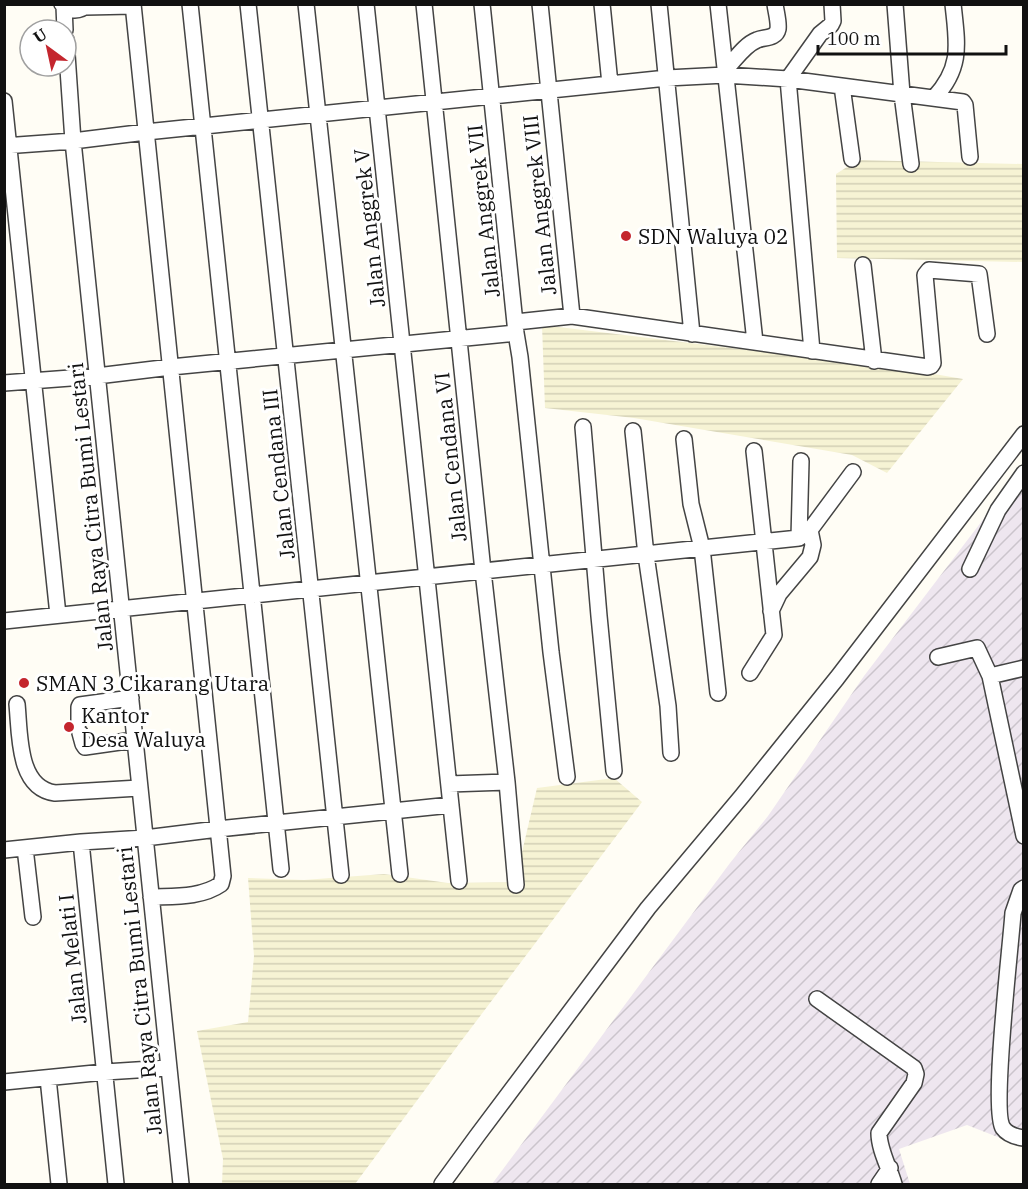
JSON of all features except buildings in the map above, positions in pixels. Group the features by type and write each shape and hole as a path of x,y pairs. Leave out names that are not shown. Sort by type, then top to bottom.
{"street":[{"path":"190,4 281,869"},
{"name":"Jalan Cendana III","path":"249,4 341,875"},
{"path":"306,4 400,874"},
{"name":"Jalan Anggrek V","path":"366,4 459,881"},
{"name":"Jalan Cendana VI","path":"424,4 516,885"},
{"name":"Jalan Anggrek VII","path":"482,4 556,697 567,777"},
{"name":"Jalan Anggrek VIII","path":"540,4 572,316"},
{"path":"602,4 610,84"},
{"path":"659,4 692,334"},
{"path":"718,4 755,342"},
{"path":"725,72 748,45 758,39 776,34 778,29 776,4"},
{"path":"812,351 788,79 820,34 831,25 833,21 832,4"},
{"path":"895,4 902,94 911,164"},
{"path":"934,98 945,86 953,71 957,53 953,4"},
{"path":"63,5 74,11 87,6 133,5 223,876 221,884 193,895 151,897"},
{"path":"7,146 725,72 963,102 970,158"},
{"name":"Jalan Raya Citra Bumi Lestari","path":"69,78 73,141 181,1185"},
{"path":"842,86 852,159"},
{"path":"4,101 58,615"},
{"path":"863,265 874,361"},
{"path":"4,383 97,376 459,338 572,316 928,368 933,363 925,275 929,270 979,274 987,334"},
{"path":"583,427 599,627 614,771"},
{"path":"633,431 646,555 668,706 671,753"},
{"path":"442,1185 648,908 837,678 1023,434"},
{"path":"684,439 691,504 702,548 718,693"},
{"path":"750,673 774,635 754,450"},
{"path":"771,611 779,594 810,557 813,545 805,534 801,461"},
{"path":"4,621 763,542 805,534 853,472"},
{"path":"970,569 998,510 1023,473"},
{"path":"938,657 977,648 990,676 1023,836"},
{"path":"990,676 1023,668"},
{"path":"131,698 81,705 79,707 80,728 82,744 85,747 135,740"},
{"path":"17,704 25,768 42,788 55,793 140,788"},
{"path":"449,784 507,782"},
{"path":"4,850 145,838 451,805"},
{"name":"Jalan Melati I","path":"81,843 116,1185"},
{"path":"25,848 33,917"},
{"path":"1023,888 1013,913 999,1084 999,1114 1003,1128 1014,1136 1023,1138"},
{"path":"817,999 914,1068 916,1074 914,1083 879,1133 879,1142 890,1168 894,1185"},
{"path":"4,1082 168,1068"},
{"path":"48,1078 59,1185"},
{"path":"879,1185 890,1168"}],"shaded area":[{"path":"858,160 1023,164 1023,262 837,258 836,174"},
{"path":"542,325 911,370 963,379 887,473 852,455 634,418 545,408"},
{"path":"1023,467 1023,1147 967,1125 899,1149 910,1184 492,1184 730,863 768,816 864,676"},
{"path":"614,778 642,802 355,1184 222,1184 223,1159 197,1031 248,1022 254,956 248,878 304,880 384,874 448,883 515,882 537,788"}],"place":[{"name":"SDN Waluya 02","path":"626,236"},
{"name":"SMAN 3 Cikarang Utara","path":"24,683"},
{"name":"Kantor Desa Waluya","path":"69,727"}]}
